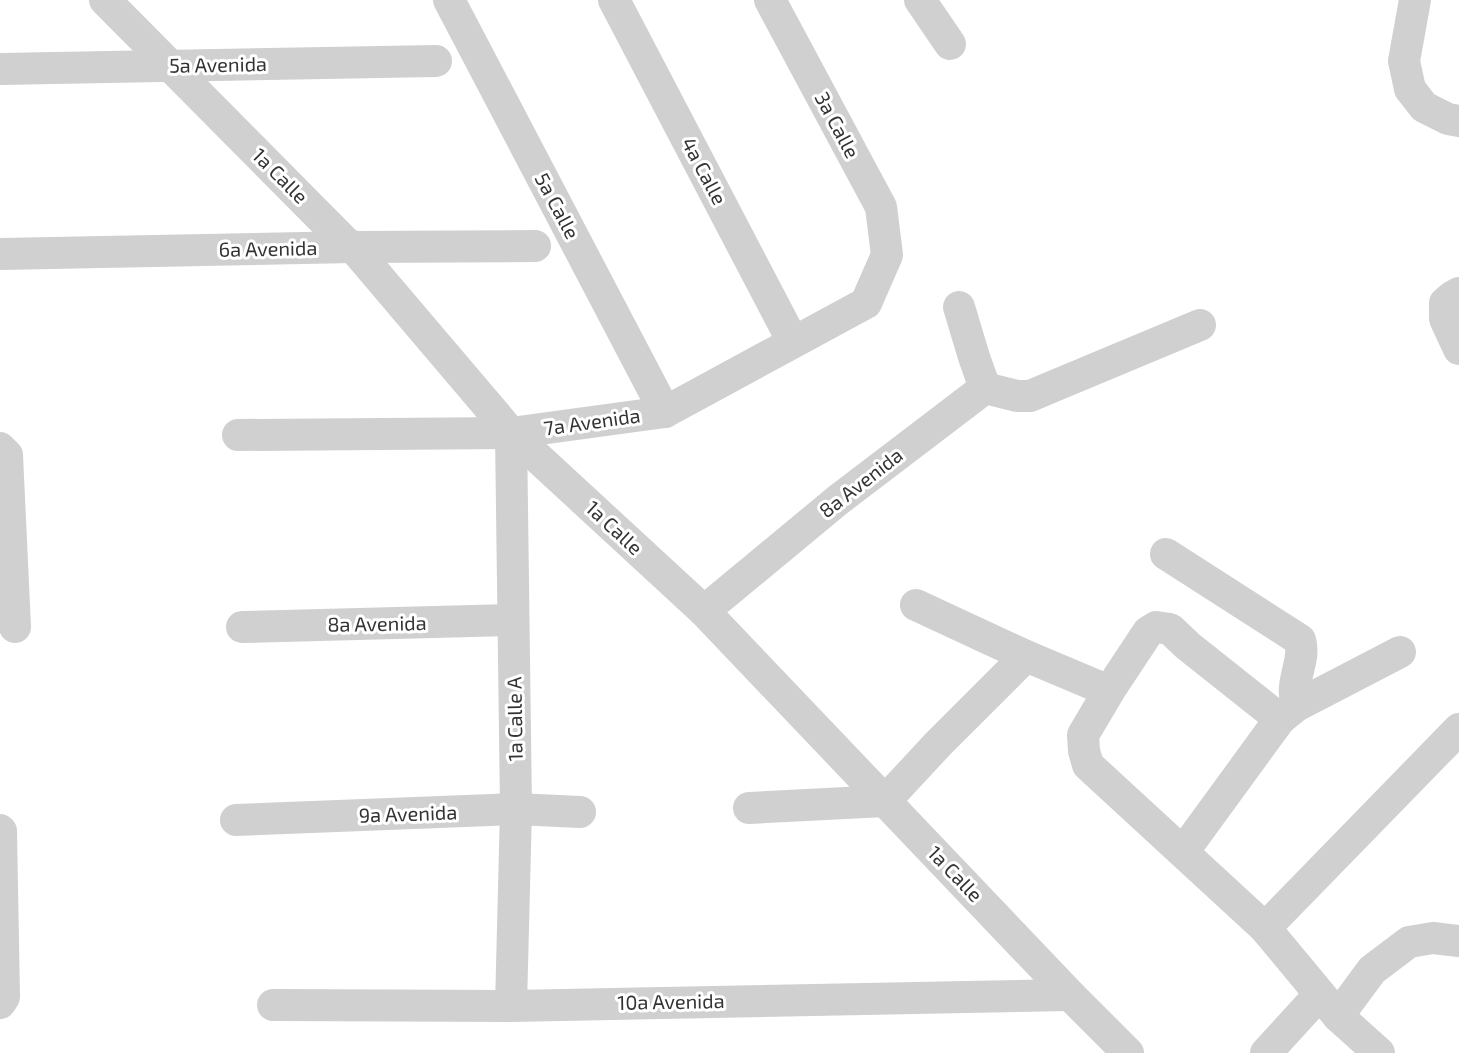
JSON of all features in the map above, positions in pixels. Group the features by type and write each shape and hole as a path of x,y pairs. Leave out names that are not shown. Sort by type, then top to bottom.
{"street":[{"name":"1a Calle","path":"105,0 346,243 353,247 511,433 704,611 1128,1053"},
{"name":"5a Calle","path":"449,0 665,412"},
{"name":"4a Calle","path":"614,0 793,342"},
{"name":"3a Calle","path":"770,0 881,207 887,255"},
{"path":"920,0 950,44"},
{"path":"1415,0 1404,62 1410,89 1424,106 1448,119 1459,121"},
{"name":"5a Avenida","path":"0,69 436,61"},
{"name":"6a Avenida","path":"0,254 535,246"},
{"name":"7a Avenida","path":"238,435 511,433 665,412 866,303 887,255"},
{"path":"1459,292 1445,303 1445,319 1459,349"},
{"path":"959,307 985,388 1017,396 1030,396 1200,325"},
{"name":"8a Avenida","path":"704,611 838,500 985,388"},
{"name":"1a Calle A","path":"511,433 516,809 511,1005"},
{"path":"0,448 7,455 15,627"},
{"path":"1166,554 1300,640 1301,645 1288,713 1184,852"},
{"path":"916,605 1026,656 1109,691"},
{"name":"8a Avenida","path":"242,627 513,620"},
{"path":"1288,713 1188,646 1170,629 1156,627 1148,632 1083,735 1084,751 1088,765 1265,928 1329,1005 1379,1053"},
{"path":"1288,713 1400,652"},
{"path":"749,808 885,801 1026,656"},
{"path":"1265,928 1459,729"},
{"name":"9a Avenida","path":"236,820 516,809 580,812"},
{"path":"0,830 2,1000"},
{"path":"1266,1053 1409,942 1433,938 1459,941"},
{"name":"10a Avenida","path":"273,1005 511,1005 1070,995"}]}
